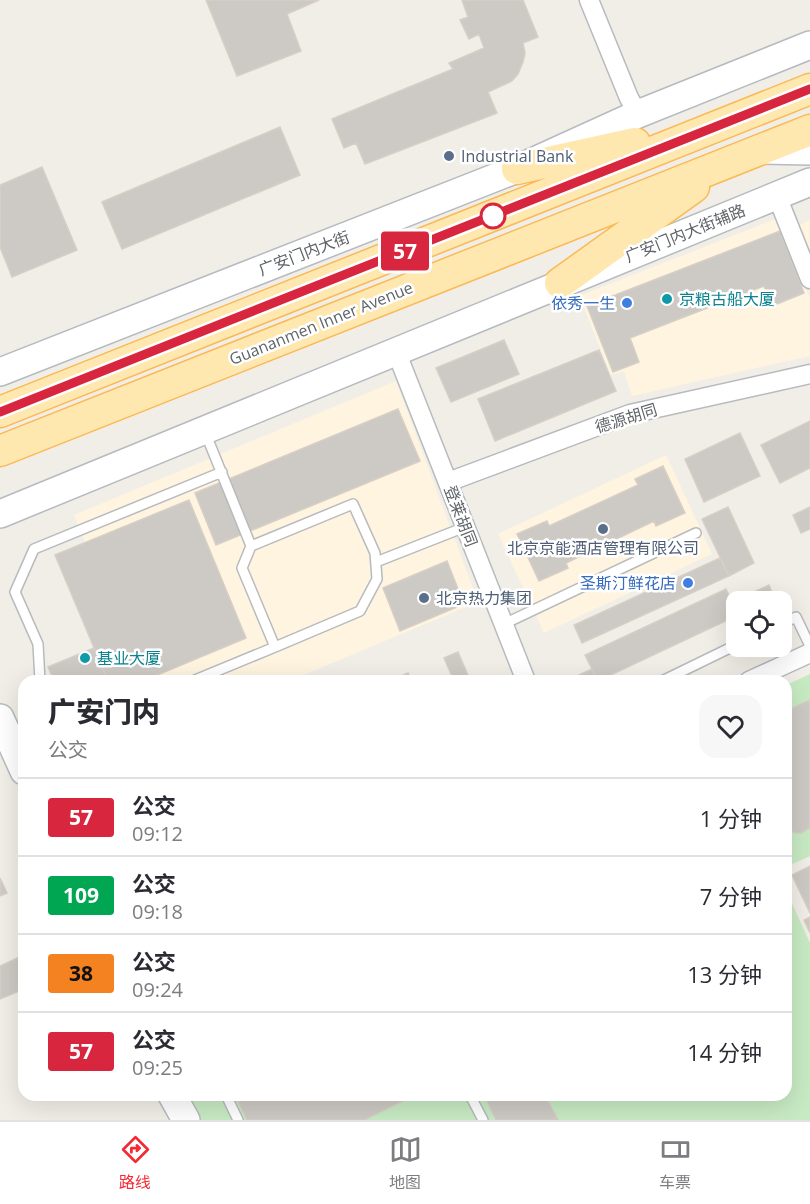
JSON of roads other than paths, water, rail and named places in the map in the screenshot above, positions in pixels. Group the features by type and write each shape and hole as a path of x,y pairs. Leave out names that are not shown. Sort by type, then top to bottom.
{"main road":[{"path":"0,412 810,89"},
{"path":"517,169 714,126"},
{"name":"Guananmen Inner Avenue","path":"0,451 810,130"},
{"path":"560,283 731,160"}],"street":[{"path":"589,0 629,98 638,114 810,45"},
{"name":"广安门内大街","path":"0,372 517,169 638,114"},
{"path":"760,150 810,151"},
{"name":"广安门内大街辅路","path":"560,283 810,182"},
{"path":"777,196 810,279"},
{"path":"0,514 560,283"},
{"name":"登莱胡同","path":"396,351 524,675"},
{"name":"德源胡同","path":"448,482 630,414 810,374"},
{"path":"762,675 810,653"},
{"path":"3,733 18,760"},
{"path":"175,1101 186,1120"}],"lane":[{"path":"204,430 251,546 242,568 275,647"},
{"path":"40,675 38,644 15,592 34,549 222,472"},
{"path":"207,675 360,611 377,579 375,553 353,504 251,546"},
{"path":"376,562 465,527"},
{"path":"504,624 696,533"},
{"path":"792,619 796,617 810,646"},
{"path":"674,675 726,650"},
{"path":"229,1101 238,1120"},
{"path":"473,1101 483,1120"}],"place":[{"name":"Industrial Bank","path":"449,156"},
{"name":"京粮古船大厦","path":"667,299"},
{"name":"依秀一生","path":"627,303"},
{"name":"北京京能酒店管理有限公司","path":"603,529"},
{"name":"圣斯汀鲜花店","path":"688,583"},
{"name":"北京热力集团","path":"424,598"},
{"name":"基业大厦","path":"85,658"}]}
